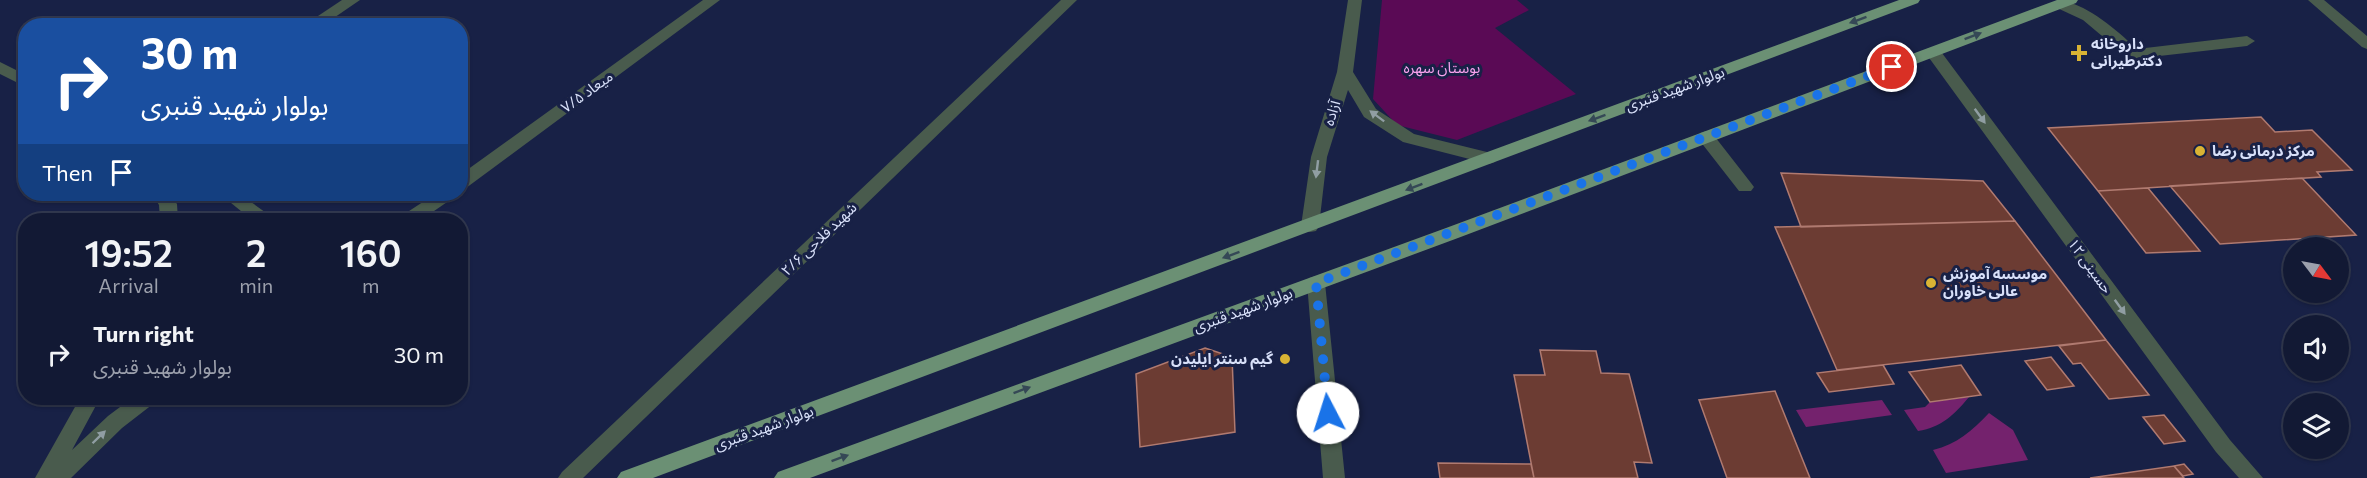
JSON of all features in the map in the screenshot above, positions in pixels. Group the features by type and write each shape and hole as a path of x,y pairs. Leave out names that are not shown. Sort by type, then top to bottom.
{"main road":[{"name":"بولوار شهید قنبری","path":"628,478 1913,0"},
{"name":"بولوار شهید قنبری","path":"785,478 1316,283 2065,2"}],"street":[{"path":"323,18 353,0"},
{"name":"میعاد ۷/۵","path":"468,178 712,0"},
{"name":"شهید فلاحی ۲/۶","path":"569,478 1070,0"},
{"name":"آزاده","path":"1310,226 1319,157 1345,72 1355,0"},
{"path":"2315,0 2367,44"},
{"path":"2065,2 2109,31 2133,54 2247,41"},
{"name":"حسینی ۱۲","path":"1933,52 2209,427 2252,478"},
{"path":"0,67 18,77"},
{"path":"1345,72 1370,113 1409,138 1489,158"},
{"path":"1706,137 1745,188"},
{"path":"238,201 254,213"},
{"path":"419,213 437,201"},
{"path":"1316,283 1334,478"},
{"path":"46,478 86,405"},
{"path":"57,478 115,422 137,405"}],"green space":[{"name":"بوستان سهره","path":"1382,0 1517,0 1529,10 1495,28 1576,94 1457,140 1397,125 1373,99"}],"shaded area":[{"path":"1969,397 1947,419 1934,427 1918,431 1904,410 1925,407 1930,402"},
{"path":"1882,400 1892,415 1806,427 1796,410"},
{"path":"1989,413 2013,430 2028,460 1946,473 1933,450 1964,436"}],"building":[{"name":"مرکز درمانی رضا","path":"2261,117 2275,132 2312,130 2352,170 2317,172 2321,177 2098,191 2048,128"},
{"path":"1781,173 1983,181 2015,221 1801,227"},
{"path":"2302,178 2356,235 2283,237 2283,240 2220,244 2170,186"},
{"path":"2148,188 2200,251 2146,253 2098,191"},
{"path":"2015,221 2106,340 1837,370 1775,227"},
{"path":"2106,340 2149,395 2109,399 2081,363 2073,364 2059,346"},
{"path":"1205,348 1232,357 1235,432 1140,447 1136,374"},
{"path":"1540,350 1596,351 1601,373 1629,374 1652,463 1634,462 1638,478 1534,478 1514,375 1545,375"},
{"path":"2051,357 2074,386 2047,390 2025,361"},
{"path":"1883,365 1894,384 1829,392 1817,373"},
{"path":"1961,365 1981,395 1930,402 1909,372"},
{"path":"1775,391 1810,478 1727,478 1699,400"},
{"path":"2164,415 2185,441 2164,444 2143,417"},
{"path":"1438,463 1531,464 1534,478 1440,478"},
{"path":"2184,464 2193,474 2183,476 2174,466"},
{"path":"2174,466 2184,478 2090,478"}],"place":[{"name":"داروخانه دکترطیرانی","path":"2079,53"},
{"name":"مرکز درمانی رضا","path":"2200,151"},
{"name":"موسسه آموزش عالی خاوران","path":"1931,283"},
{"name":"گیم سنتر ایلیدن","path":"1285,359"}],"route":[{"path":"1328,413 1316,283 1892,67"}]}
